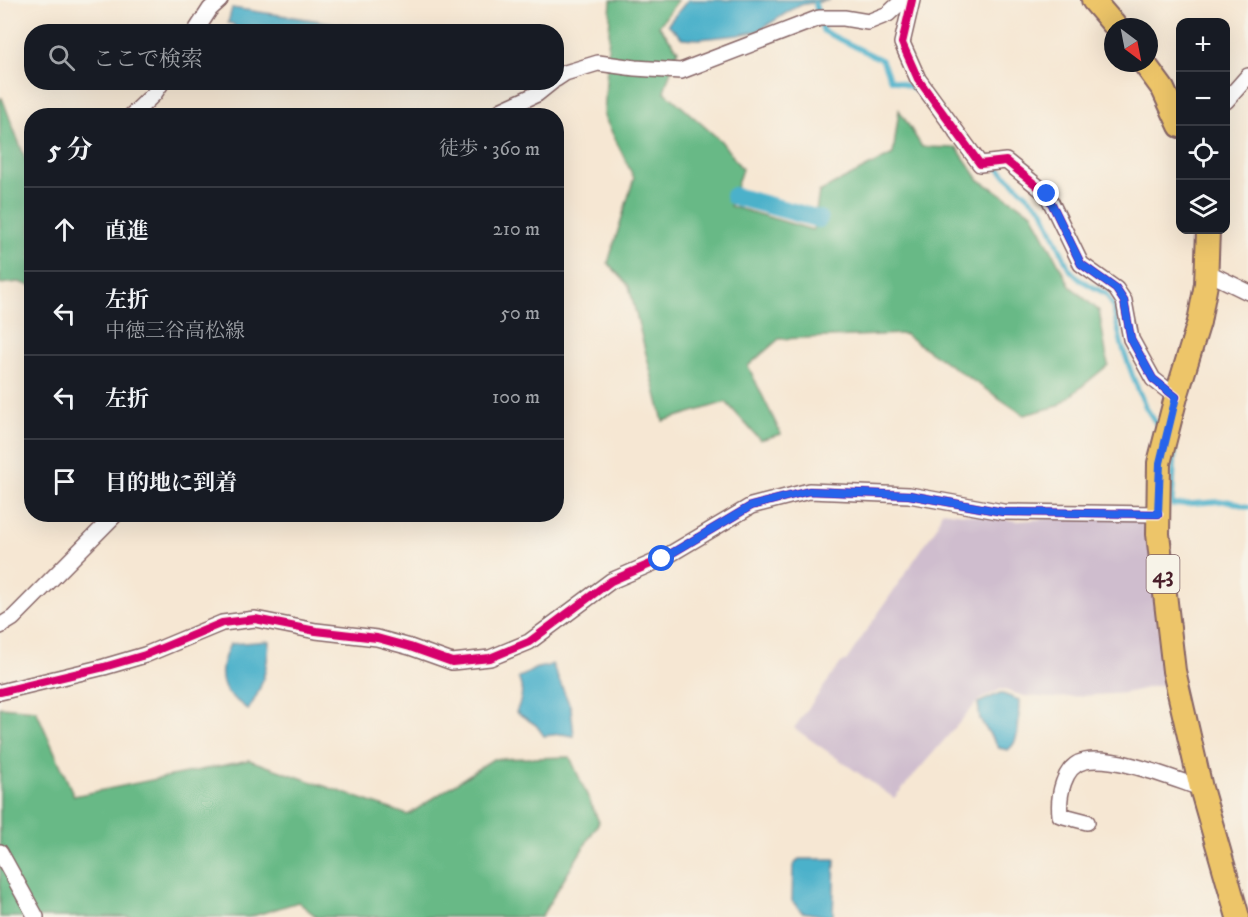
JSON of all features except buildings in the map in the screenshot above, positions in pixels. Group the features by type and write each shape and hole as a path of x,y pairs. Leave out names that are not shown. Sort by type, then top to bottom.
{"main road":[{"path":"1093,0 1108,18"},
{"path":"1151,72 1163,89 1176,117"},
{"name":"43","path":"1208,234 1207,272 1199,322 1176,397 1160,463 1158,534 1174,671 1201,788 1238,917"}],"street":[{"path":"200,24 210,9 220,0"},
{"path":"564,73 598,63 681,71 819,18 844,18 868,22 888,14 903,0"},
{"path":"912,0 902,43 918,79 980,164 1006,160 1047,194 1081,264 1116,289 1124,301 1131,339 1153,379 1176,397"},
{"path":"1230,96 1248,76"},
{"path":"141,108 156,90"},
{"path":"506,108 542,90"},
{"path":"1207,272 1248,292"},
{"path":"0,692 104,667 145,655 222,623 255,618 316,631 376,638 452,662 490,658 529,642 611,581 662,559 751,506 809,491 909,495 1003,512 1158,514"},
{"path":"0,626 13,618 108,522"},
{"path":"1087,822 1060,814 1058,801 1067,773 1082,761 1103,760 1146,770 1201,788"},
{"path":"0,852 36,917"}],"shaded area":[{"path":"942,511 1018,521 1067,517 1137,518 1150,525 1164,684 1125,693 1053,698 1024,696 1001,689 979,700 894,798 794,728 841,663 846,661 936,528"}],"green space":[{"path":"611,0 678,0 659,26 678,50 664,91 721,141 742,169 730,206 813,230 819,192 893,154 899,110 922,147 957,148 979,180 1032,213 1070,286 1099,311 1108,365 1058,406 1024,415 904,334 779,339 748,366 781,434 760,440 726,402 663,421 629,286 608,263 634,178 604,116"},
{"path":"0,98 2,98 24,156 24,284 0,284"},
{"path":"0,707 36,710 74,796 249,760 408,815 493,759 570,757 599,822 541,917 317,917 298,902 250,917 0,917"}],"water":[{"path":"688,0 830,0 799,5 758,31 699,39 682,38 668,24"},
{"path":"232,8 341,24 233,24 228,23"},
{"path":"269,641 264,677 248,710 227,692 224,686 222,672 225,658 230,644"},
{"path":"552,664 571,708 574,736 561,734 544,736 536,725 516,712 522,695 518,677"},
{"path":"1000,693 1019,700 1017,734 1008,750 999,748 980,720 978,703"},
{"path":"799,859 835,859 833,915 830,917 802,912 792,901 793,866"}],"waterway":[{"path":"815,3 823,31 882,60 890,79 913,88 925,99"},
{"path":"996,166 1043,210 1069,269 1080,280 1106,294 1112,304 1122,346 1134,380 1146,408 1160,429"},
{"path":"734,196 819,219"},
{"path":"1170,444 1175,451 1172,505 1228,501 1248,507"}],"cycle path":[{"path":"912,0 902,43 918,79 980,164 1006,161 1047,194 1081,264 1116,289 1124,301 1131,339 1153,379 1176,397"},
{"path":"0,692 145,655 222,623 255,619 316,631 377,638 452,662 490,658 529,642 611,581 662,559 751,506 809,491 909,495 1003,512 1158,514"}],"route":[{"path":"662,559 751,506 809,491 909,495 1003,512 1158,514 1160,463 1176,397 1153,379 1131,339 1124,301 1116,289 1081,264 1047,194"}]}
